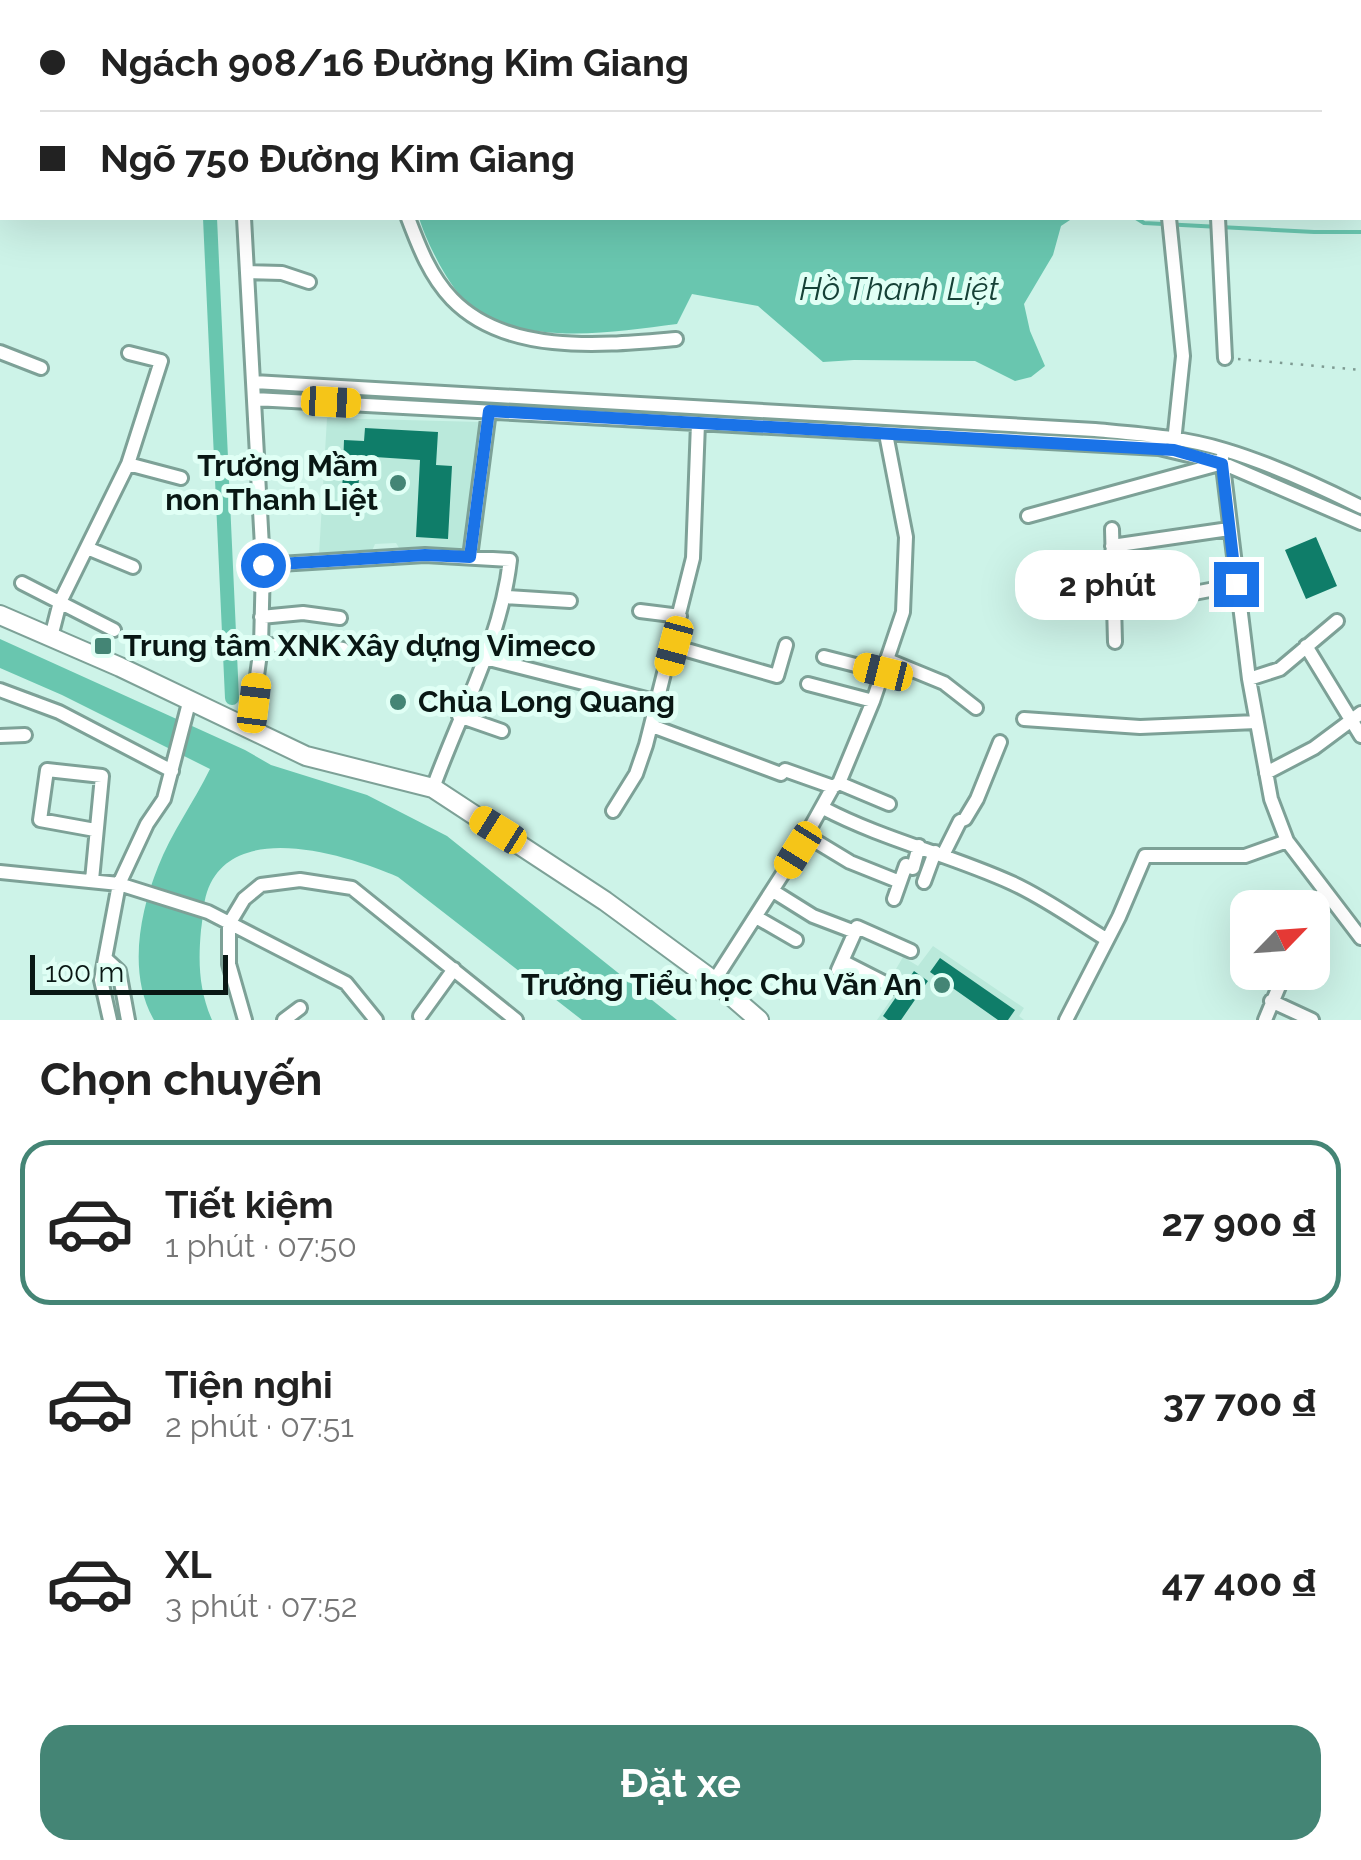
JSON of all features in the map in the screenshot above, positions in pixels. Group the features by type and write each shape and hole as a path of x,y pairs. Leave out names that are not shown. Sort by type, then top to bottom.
{"main road":[{"path":"0,615 190,699 306,756 432,788 606,900 759,1020"}],"street":[{"path":"244,220 263,565 260,646 250,728"},
{"path":"409,220 424,261 453,300 485,324 541,342 634,343 676,339"},
{"path":"1170,220 1184,373 1174,444"},
{"path":"1219,226 1225,358"},
{"path":"249,272 282,274 308,282"},
{"path":"0,352 41,368"},
{"path":"50,637 60,602 128,464 161,362 128,353"},
{"path":"254,382 1095,430 1222,456 1317,485 1361,506"},
{"path":"254,399 886,434 1174,444"},
{"path":"470,557 489,411"},
{"path":"613,811 636,774 674,646 693,558 698,423"},
{"path":"714,981 836,785 873,701 902,612 906,537 886,434"},
{"path":"1222,456 1249,679 1271,798 1287,841 1323,890"},
{"path":"1028,516 1222,456 1361,523"},
{"path":"128,464 181,478"},
{"path":"1112,529 1115,642"},
{"path":"1112,546 1229,529"},
{"path":"88,548 133,567"},
{"path":"263,565 425,555 510,560 506,597 432,788"},
{"path":"22,584 114,630"},
{"path":"1114,608 1236,584"},
{"path":"506,597 570,601"},
{"path":"640,611 680,616"},
{"path":"262,617 304,612 340,618"},
{"path":"1249,679 1280,669 1337,621"},
{"path":"260,646 306,643 343,650"},
{"path":"674,646 777,676 786,645"},
{"path":"1306,646 1356,717 1361,736"},
{"path":"824,657 885,666 944,684 976,708"},
{"path":"485,658 658,702"},
{"path":"808,684 873,701"},
{"path":"0,690 59,712 174,766"},
{"path":"110,1020 100,980 119,884 147,824 164,799 190,699"},
{"path":"459,716 502,731"},
{"path":"1266,773 1314,748 1356,717"},
{"path":"1024,719 1140,727 1256,722"},
{"path":"652,726 781,774 786,770 889,804"},
{"path":"0,736 25,736"},
{"path":"924,882 977,799 1000,742"},
{"path":"92,880 102,776 47,770 40,820 95,830"},
{"path":"823,808 889,840 919,846 1014,884 1106,939"},
{"path":"807,836 850,862 895,880"},
{"path":"1066,1020 1145,856 1245,856 1287,841"},
{"path":"894,899 906,865 913,868 919,846"},
{"path":"0,872 119,884 208,912 346,983 376,1020"},
{"path":"245,1020 229,964 229,924 244,898 260,885 300,880 352,888 516,1020"},
{"path":"772,891 813,916 855,932"},
{"path":"1330,899 1361,938"},
{"path":"756,917 796,940"},
{"path":"892,987 840,966 855,932 858,927 912,951"},
{"path":"105,958 118,971 128,1020"},
{"path":"420,1016 454,969"},
{"path":"1266,1020 1277,990"},
{"path":"1271,1002 1312,1020"},
{"path":"284,1020 300,1008"}],"path":[{"path":"1225,358 1361,370"}],"shaded area":[{"name":"Trường Mầm non Thanh Liệt","path":"327,418 481,422 464,550 401,551 396,543 375,544 371,553 319,555"},
{"name":"Trường Tiểu học Chu Văn An","path":"933,946 1024,1008 1019,1016 1024,1020 877,1020 898,989 889,981 903,957 918,966"}],"water":[{"name":"Hồ Thanh Liệt","path":"420,220 1070,220 1061,226 1053,255 1024,304 1045,366 1031,377 1015,381 975,361 823,362 758,306 692,294 677,324 577,334 527,329 503,323 470,306 435,257"},
{"path":"0,639 271,765 367,795 447,836 677,1020 582,1020 398,877 350,860 293,848 240,855 220,869 207,892 200,965 204,998 212,1020 154,1020 141,984 139,964 146,904 163,854 210,769 0,668"}],"building":[{"path":"365,428 438,432 436,465 452,466 448,539 416,537 420,460 360,456 358,496 342,495 344,440 364,441"},
{"path":"1316,537 1337,586 1306,599 1285,550"},
{"path":"940,958 1015,1010 1008,1020 998,1020 930,972"},
{"path":"914,971 928,981 901,1020 888,1020 883,1016"}],"waterway":[{"path":"210,220 232,698"},
{"path":"1139,220 1361,232"}],"place":[{"name":"Trường Mầm non Thanh Liệt","path":"398,483"},
{"name":"Trung tâm XNK Xây dựng Vimeco","path":"103,646"},
{"name":"Chùa Long Quang","path":"398,702"},
{"name":"Trường Tiểu học Chu Văn An","path":"942,985"}],"route":[{"path":"263,565 425,555 470,557 489,411 1174,450 1222,464 1236,584"}]}
